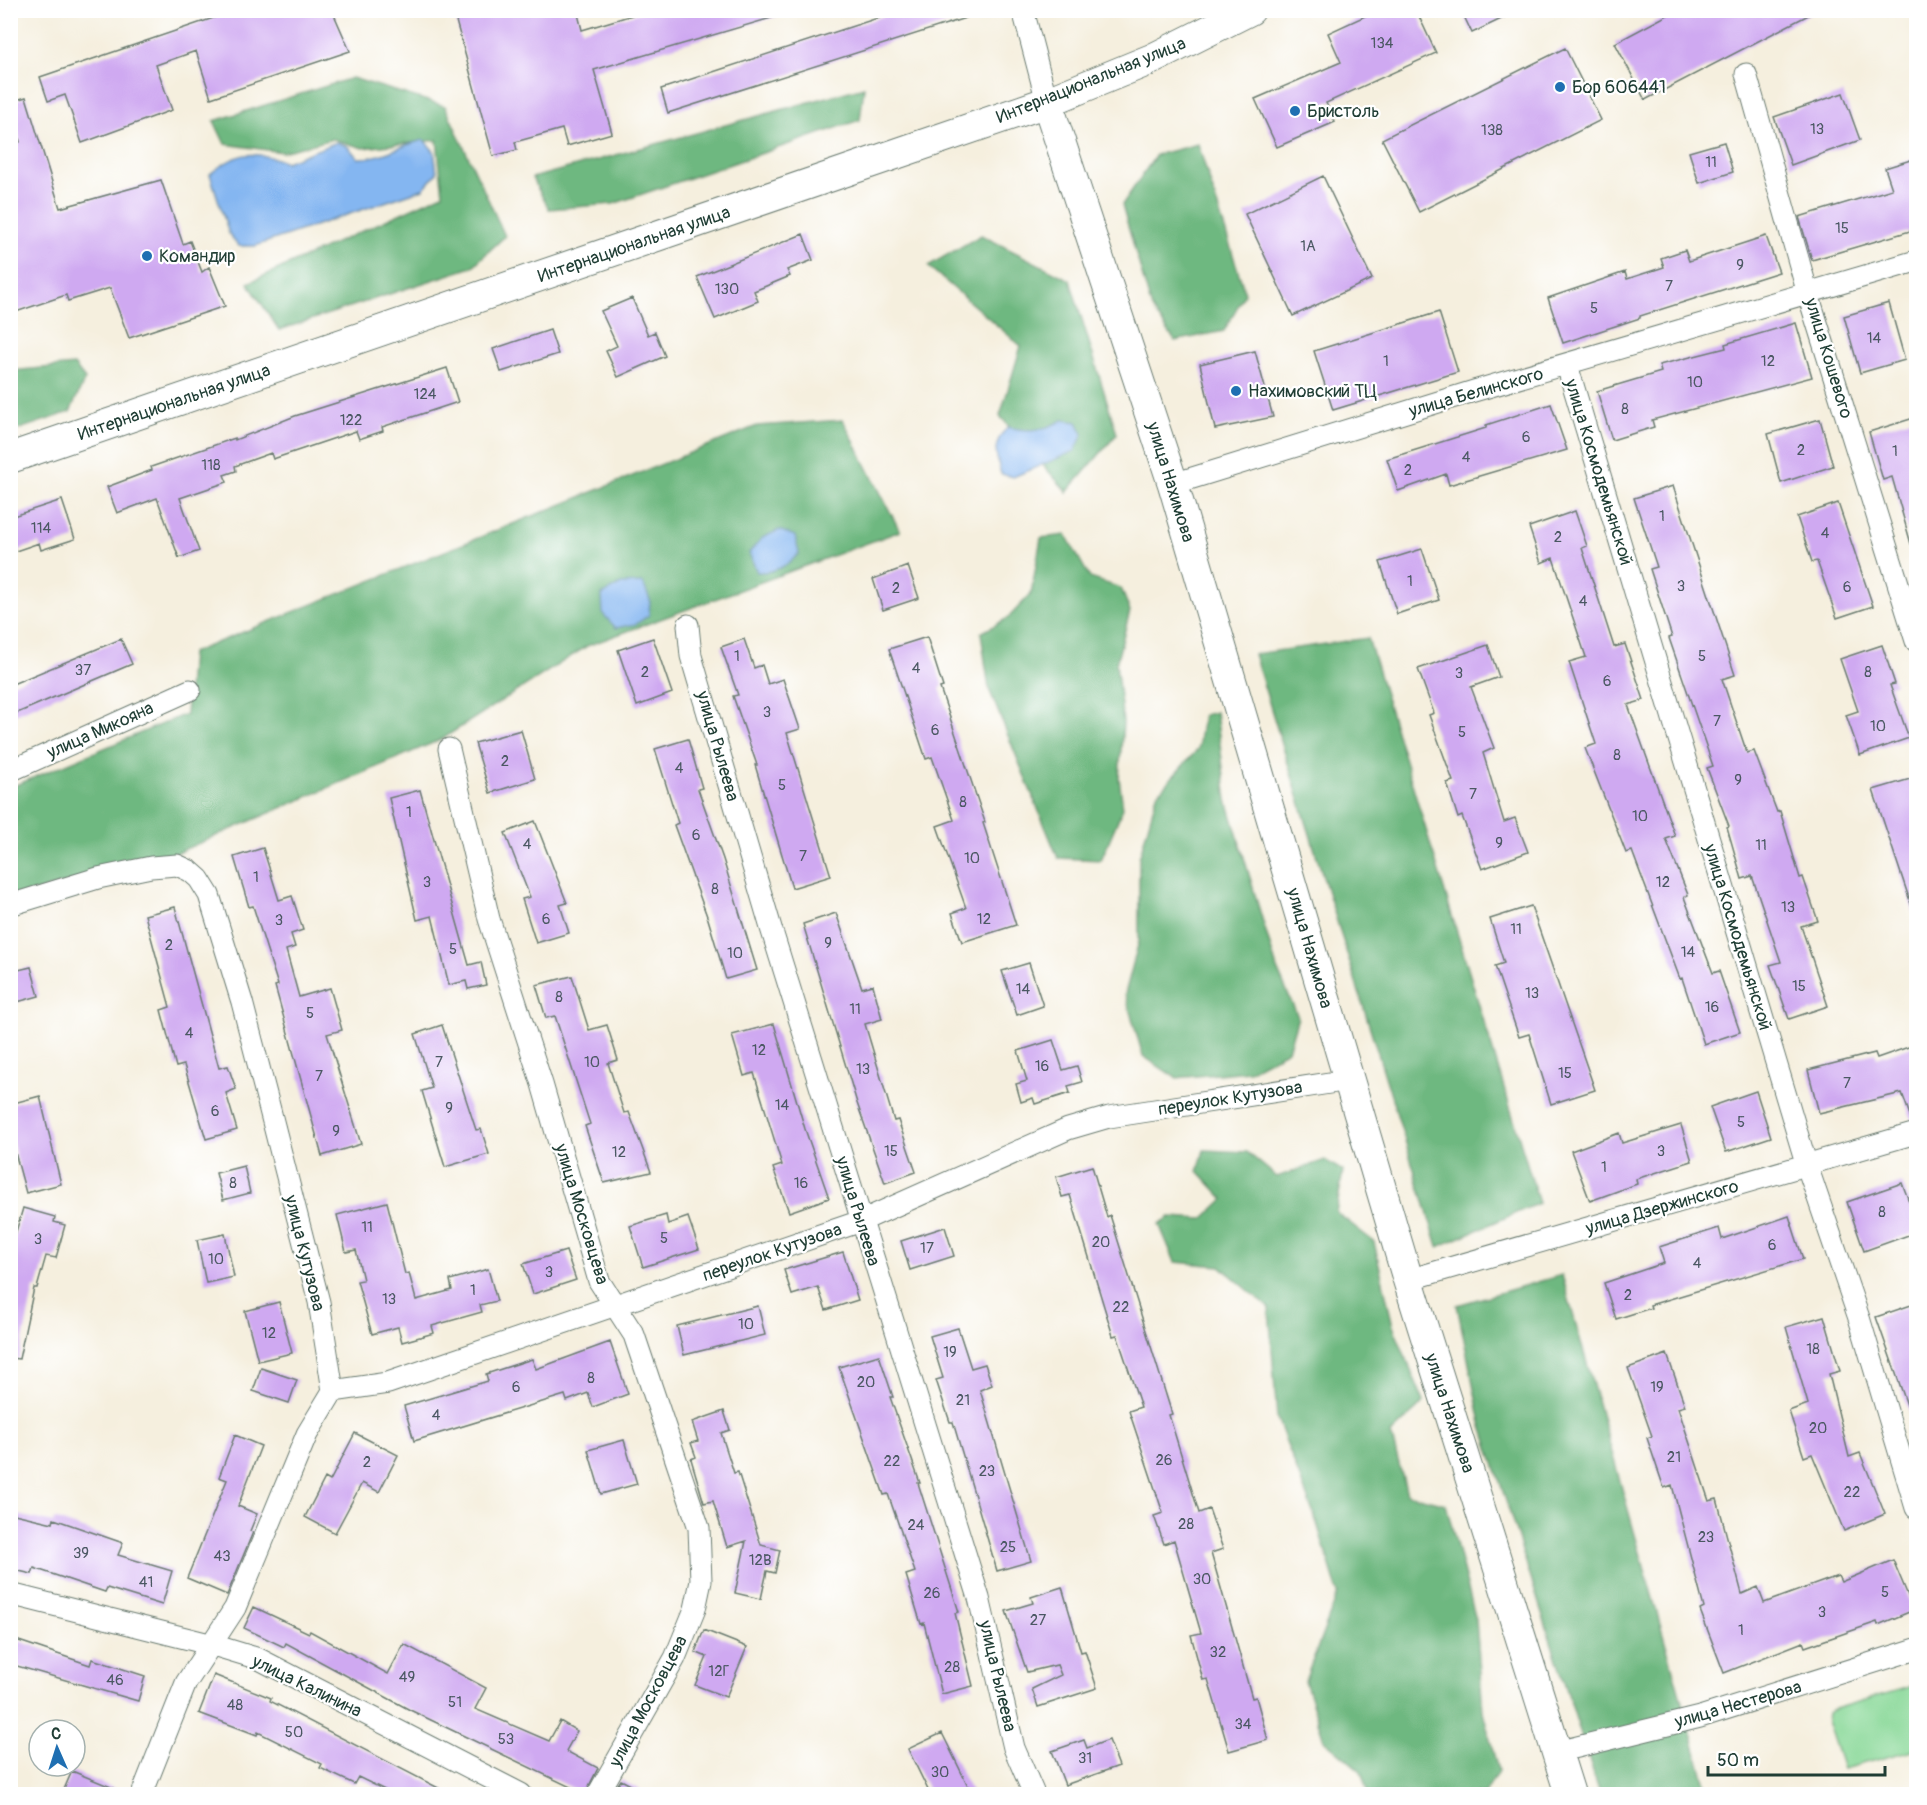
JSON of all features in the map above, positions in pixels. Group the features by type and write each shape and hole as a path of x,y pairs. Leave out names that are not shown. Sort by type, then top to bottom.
{"main road":[{"name":"Интернациональная улица","path":"10,458 1047,102 1152,58 1250,10"},
{"name":"улица Нахимова","path":"1047,102 1173,484 1408,1280 1570,1794"}],"street":[{"path":"1023,10 1047,102"},
{"name":"улица Кошевого","path":"1746,74 1808,294 1917,641"},
{"name":"улица Белинского","path":"1173,484 1917,261"},
{"name":"улица Космодемьянской","path":"1567,365 1807,1166 1860,1321 1917,1508"},
{"name":"улица Рылеева","path":"688,626 692,657 861,1221 979,1598 1014,1748 1034,1794"},
{"name":"улица Микояна","path":"10,771 190,690"},
{"name":"улица Московцева","path":"449,750 489,919 542,1083 599,1281 634,1335 699,1528 701,1581 695,1609 675,1658 598,1794"},
{"name":"улица Кутузова","path":"10,905 98,878 151,867 177,865 190,871 199,879 212,906 268,1102 319,1302 333,1391"},
{"name":"переулок Кутузова","path":"333,1391 387,1383 861,1221 1068,1129 1109,1117 1349,1080"},
{"name":"улица Дзержинского","path":"1408,1280 1917,1133"},
{"path":"142,1794 186,1683 213,1645 235,1608 307,1434 333,1391"},
{"name":"улица Калинина","path":"10,1594 213,1645 259,1659 521,1794"},
{"name":"улица Нестерова","path":"1557,1752 1700,1716 1917,1649"}],"green space":[{"path":"352,78 445,106 505,236 472,267 279,330 248,283 443,194 437,140 363,148 333,139 282,152 225,144 214,121"},
{"path":"864,87 860,120 613,204 549,209 532,178"},
{"path":"1198,144 1245,293 1224,331 1175,341 1152,309 1122,205 1156,155"},
{"path":"981,235 1070,280 1117,434 1067,492 1000,416 1021,346 928,266"},
{"path":"74,365 85,379 70,412 11,432 11,371"},
{"path":"843,420 900,531 587,646 442,739 176,853 11,898 11,787 186,714 191,653 757,426"},
{"path":"1066,535 1090,578 1121,588 1130,611 1116,664 1123,722 1119,778 1123,808 1101,860 1058,858 989,689 981,633 1008,618 1031,594 1041,538"},
{"path":"1368,638 1539,1203 1438,1247 1254,654"},
{"path":"1216,712 1227,800 1277,969 1298,1017 1288,1050 1249,1071 1176,1078 1143,1056 1125,994 1139,941 1139,858 1157,794 1198,749 1203,715"},
{"path":"1204,1150 1247,1152 1277,1177 1325,1160 1343,1171 1336,1212 1374,1242 1393,1326 1424,1402 1391,1434 1407,1494 1446,1504 1476,1620 1483,1711 1498,1771 1485,1794 1368,1794 1361,1771 1324,1740 1305,1681 1338,1593 1317,1523 1277,1418 1269,1308 1220,1266 1175,1262 1159,1224 1170,1217 1203,1219 1224,1199 1198,1171"},
{"path":"1562,1275 1708,1794 1600,1794 1481,1423 1457,1305"},
{"path":"1916,1685 1916,1749 1843,1769 1827,1721 1828,1713 1834,1709"}],"water":[{"path":"424,140 434,151 437,173 423,189 255,246 239,246 229,234 210,174 229,161 246,155 255,154 286,162 337,142 347,146 358,158 367,158"},
{"path":"1063,420 1077,422 1083,434 1075,451 1013,477 1001,474 996,449 999,438 1008,427 1036,430"},
{"path":"779,530 795,536 799,553 781,568 757,572 749,553 762,538"},
{"path":"643,583 650,600 649,615 636,624 616,628 603,614 602,595 621,584"}],"building":[{"path":"237,10 332,10 350,51 211,98 196,51 156,65 172,110 82,143 65,95 48,101 40,77"},
{"path":"453,10 577,10 582,30 649,10 777,10 778,16 594,70 612,133 567,146 562,129 515,142 517,150 493,156"},
{"path":"902,10 975,10 975,15 668,113 661,89"},
{"path":"1378,10 1416,10 1436,53 1326,103 1335,122 1277,147 1255,99 1341,62 1328,33"},
{"path":"1461,10 1520,10 1472,33"},
{"path":"1677,10 1818,10 1645,100 1615,43"},
{"path":"1565,48 1601,120 1419,212 1382,139"},
{"path":"1843,93 1860,140 1791,165 1774,117"},
{"path":"26,97 60,208 161,180 183,244 190,241 202,272 209,267 225,306 129,338 110,288 68,301 66,295 10,314 10,144 20,142 10,102"},
{"path":"1724,142 1733,172 1699,183 1689,152"},
{"path":"1917,158 1917,229 1812,260 1799,217 1892,189 1885,168"},
{"path":"1323,176 1372,279 1293,316 1245,214"},
{"path":"803,234 813,260 787,270 790,276 754,291 758,301 715,319 697,277"},
{"path":"1766,236 1779,272 1563,343 1548,298 1625,272 1627,279 1664,267 1661,258 1685,250 1689,261"},
{"path":"632,298 648,335 655,332 665,356 618,377 606,351 617,346 601,311"},
{"path":"1889,303 1905,360 1860,373 1844,316"},
{"path":"1439,312 1458,372 1333,410 1314,351"},
{"path":"1796,323 1812,377 1652,420 1654,427 1612,440 1597,391 1661,372 1659,365 1726,348 1725,344"},
{"path":"550,330 558,354 501,372 493,349"},
{"name":"Нахимовский ТЦ","path":"1255,351 1273,417 1215,429 1200,364"},
{"path":"447,368 458,402 382,427 383,431 359,439 356,431 273,459 271,453 235,466 236,471 224,475 227,482 180,498 199,551 179,558 157,498 117,513 107,487 152,470 151,467 235,438 235,440 295,416"},
{"path":"1551,404 1567,450 1449,485 1446,474 1398,491 1387,459 1486,428 1486,425"},
{"path":"1917,417 1917,544 1911,544 1892,477 1883,480 1869,432"},
{"path":"1820,419 1833,466 1781,483 1768,434"},
{"path":"1673,486 1735,675 1722,679 1747,753 1754,751 1777,812 1780,811 1800,878 1803,877 1818,921 1801,926 1828,1006 1789,1019 1770,965 1781,962 1752,876 1742,879 1727,827 1729,826 1707,768 1713,766 1669,638 1672,637 1650,569 1657,567 1634,498"},
{"path":"62,500 75,539 41,550 39,543 10,553 10,517"},
{"path":"1838,503 1873,606 1837,618 1817,561 1812,562 1797,517"},
{"path":"1575,511 1587,546 1582,548 1614,647 1625,644 1644,700 1628,705 1675,836 1666,839 1688,895 1684,897 1713,973 1719,971 1740,1032 1704,1044 1682,978 1680,979 1632,851 1626,853 1585,748 1596,744 1569,662 1586,657 1553,558 1541,563 1529,527"},
{"path":"1422,549 1439,600 1397,614 1380,562"},
{"path":"908,566 919,598 883,610 873,579"},
{"path":"927,637 943,687 940,688 985,822 983,823 1016,925 962,942 952,913 966,908 937,826 954,820 932,757 926,759 889,649"},
{"path":"653,638 672,693 637,706 618,650"},
{"path":"121,639 132,664 10,716 10,685"},
{"path":"744,639 754,668 762,665 768,684 783,679 800,729 787,733 831,876 792,888 755,765 757,765 733,696 738,695 721,647"},
{"path":"1488,645 1499,677 1471,687 1494,748 1483,753 1504,822 1515,818 1528,852 1482,869 1462,816 1458,818 1447,783 1453,781 1429,715 1434,713 1418,669"},
{"path":"1882,645 1895,684 1890,685 1909,738 1860,755 1846,715 1858,711 1840,659"},
{"path":"521,730 535,779 490,793 475,743"},
{"path":"688,739 702,788 698,789 723,859 757,970 726,979 708,919 674,825 678,823 655,749"},
{"path":"1917,777 1917,912 1914,913 1873,790"},
{"path":"420,790 469,965 481,962 486,985 468,989 466,981 449,985 432,916 417,920 389,798"},
{"path":"535,821 567,903 560,905 569,933 536,943 522,899 530,897 505,833"},
{"path":"263,848 279,900 292,896 303,930 291,934 295,947 286,950 299,997 330,988 342,1030 327,1034 361,1144 322,1156 275,986 278,985 253,906 249,907 234,857"},
{"path":"1531,906 1595,1090 1551,1104 1529,1034 1519,1037 1495,966 1504,963 1490,919"},
{"path":"175,907 219,1068 228,1066 236,1089 226,1093 237,1130 206,1139 184,1065 176,1067 161,1010 170,1007 145,915"},
{"path":"836,913 862,988 873,985 882,1019 865,1024 894,1121 898,1120 916,1172 885,1183 857,1103 803,924"},
{"path":"1029,963 1043,1006 1017,1015 1002,971"},
{"path":"31,967 39,996 10,1004 10,972"},
{"path":"572,976 589,1030 607,1025 618,1060 608,1063 624,1113 629,1112 651,1172 604,1183 585,1126 590,1124 555,1016 546,1018 536,985"},
{"path":"774,1024 805,1129 829,1198 789,1212 773,1168 782,1165 754,1073 744,1076 732,1035"},
{"path":"442,1025 476,1130 481,1129 489,1154 445,1167 422,1091 432,1088 415,1034"},
{"path":"1053,1040 1063,1070 1077,1066 1082,1082 1068,1086 1070,1093 1035,1104 1033,1098 1021,1102 1016,1084 1027,1081 1018,1051"},
{"path":"1917,1044 1917,1121 1912,1121 1902,1093 1819,1113 1808,1070 1875,1053 1877,1058"},
{"path":"1756,1091 1771,1137 1726,1152 1710,1107"},
{"path":"40,1096 61,1184 26,1193 10,1134 10,1104"},
{"path":"1681,1125 1692,1161 1636,1179 1637,1184 1590,1201 1571,1151 1619,1133 1622,1143"},
{"path":"244,1166 250,1193 223,1200 216,1173"},
{"path":"1092,1166 1107,1217 1110,1215 1172,1414 1169,1415 1199,1513 1209,1509 1223,1549 1211,1553 1252,1698 1256,1697 1268,1740 1229,1751 1208,1679 1203,1680 1191,1635 1201,1633 1174,1540 1164,1544 1154,1516 1163,1513 1129,1411 1141,1407 1117,1335 1113,1336 1070,1195 1062,1197 1056,1177"},
{"path":"1902,1183 1917,1222 1917,1232 1864,1251 1847,1202"},
{"path":"387,1202 405,1274 409,1273 416,1300 452,1290 450,1280 488,1269 497,1301 480,1305 482,1312 432,1326 434,1333 402,1342 398,1327 372,1334 357,1281 363,1280 356,1250 346,1252 337,1215"},
{"path":"23,1208 55,1217 54,1222 65,1225 56,1258 46,1256 37,1288 34,1288 19,1359 10,1358 10,1252"},
{"path":"666,1215 668,1224 688,1217 699,1249 643,1267 630,1226"},
{"path":"1789,1216 1803,1259 1650,1305 1651,1308 1616,1319 1604,1283 1664,1263 1659,1247 1719,1228 1722,1239"},
{"path":"945,1227 954,1256 910,1270 901,1241"},
{"path":"225,1234 234,1277 206,1283 197,1240"},
{"path":"566,1251 576,1280 533,1294 523,1264"},
{"path":"843,1252 858,1300 826,1310 818,1287 792,1295 784,1270"},
{"path":"279,1302 292,1353 258,1361 245,1311"},
{"path":"1917,1303 1917,1421 1913,1422 1876,1317"},
{"path":"758,1306 765,1335 684,1355 677,1326"},
{"path":"1824,1316 1840,1371 1829,1374 1849,1457 1860,1453 1885,1514 1844,1531 1812,1454 1804,1457 1789,1411 1808,1404 1786,1327"},
{"path":"958,1328 971,1368 985,1364 992,1385 980,1390 1031,1561 997,1571 953,1422 950,1422 936,1380 943,1378 930,1336"},
{"path":"610,1342 628,1394 593,1407 588,1393 567,1401 565,1395 414,1441 404,1406 488,1381 486,1374 532,1359 536,1369"},
{"path":"1667,1354 1685,1406 1678,1408 1709,1501 1717,1499 1742,1594 1758,1587 1764,1603 1838,1576 1841,1582 1893,1560 1914,1610 1878,1625 1877,1622 1805,1647 1803,1642 1724,1673 1700,1610 1704,1608 1672,1485 1664,1488 1647,1438 1652,1436 1628,1368"},
{"path":"879,1355 893,1397 890,1397 920,1483 918,1483 959,1612 955,1613 973,1686 942,1694 924,1623 921,1624 906,1575 915,1572 888,1494 884,1495 839,1367"},
{"path":"261,1368 297,1380 289,1403 253,1391"},
{"path":"724,1411 730,1430 721,1433 734,1473 738,1472 761,1545 780,1550 775,1573 767,1571 761,1599 735,1593 746,1541 727,1547 713,1501 704,1503 691,1459 696,1457 691,1443 698,1441 692,1422"},
{"path":"355,1433 398,1455 379,1492 362,1483 335,1533 305,1517 325,1478 330,1481"},
{"path":"235,1435 261,1446 238,1506 257,1514 250,1531 253,1532 227,1595 187,1578 227,1480 219,1477"},
{"path":"624,1440 637,1484 601,1494 588,1450"},
{"path":"10,1513 53,1523 54,1519 123,1543 118,1555 172,1571 162,1605 107,1588 105,1592 34,1568 32,1574 10,1569"},
{"path":"1062,1587 1081,1652 1085,1651 1097,1688 1038,1707 1032,1689 1061,1675 1057,1665 1027,1672 1006,1611 1033,1603 1031,1597"},
{"path":"254,1607 309,1633 310,1631 388,1674 404,1644 486,1688 475,1709 549,1741 560,1721 577,1731 566,1751 598,1768 585,1794 410,1710 286,1643 284,1647 244,1628"},
{"path":"704,1630 747,1647 726,1697 695,1685 707,1657 695,1652"},
{"path":"10,1638 90,1665 92,1659 145,1676 138,1701 10,1664"},
{"path":"214,1675 271,1698 270,1701 450,1794 393,1794 358,1777 354,1784 320,1768 322,1764 258,1732 257,1735 199,1713"},
{"path":"942,1733 972,1794 930,1794 908,1749"},
{"path":"1084,1740 1087,1748 1109,1740 1119,1766 1065,1785 1052,1751"},
{"path":"87,1777 128,1794 62,1794 69,1778"},
{"path":"621,1780 648,1794 612,1794"}],"place":[{"name":"Бор 606441","path":"1560,87"},
{"name":"Бристоль","path":"1295,111"},
{"name":"Командир","path":"147,256"},
{"name":"Нахимовский ТЦ","path":"1236,391"}]}
